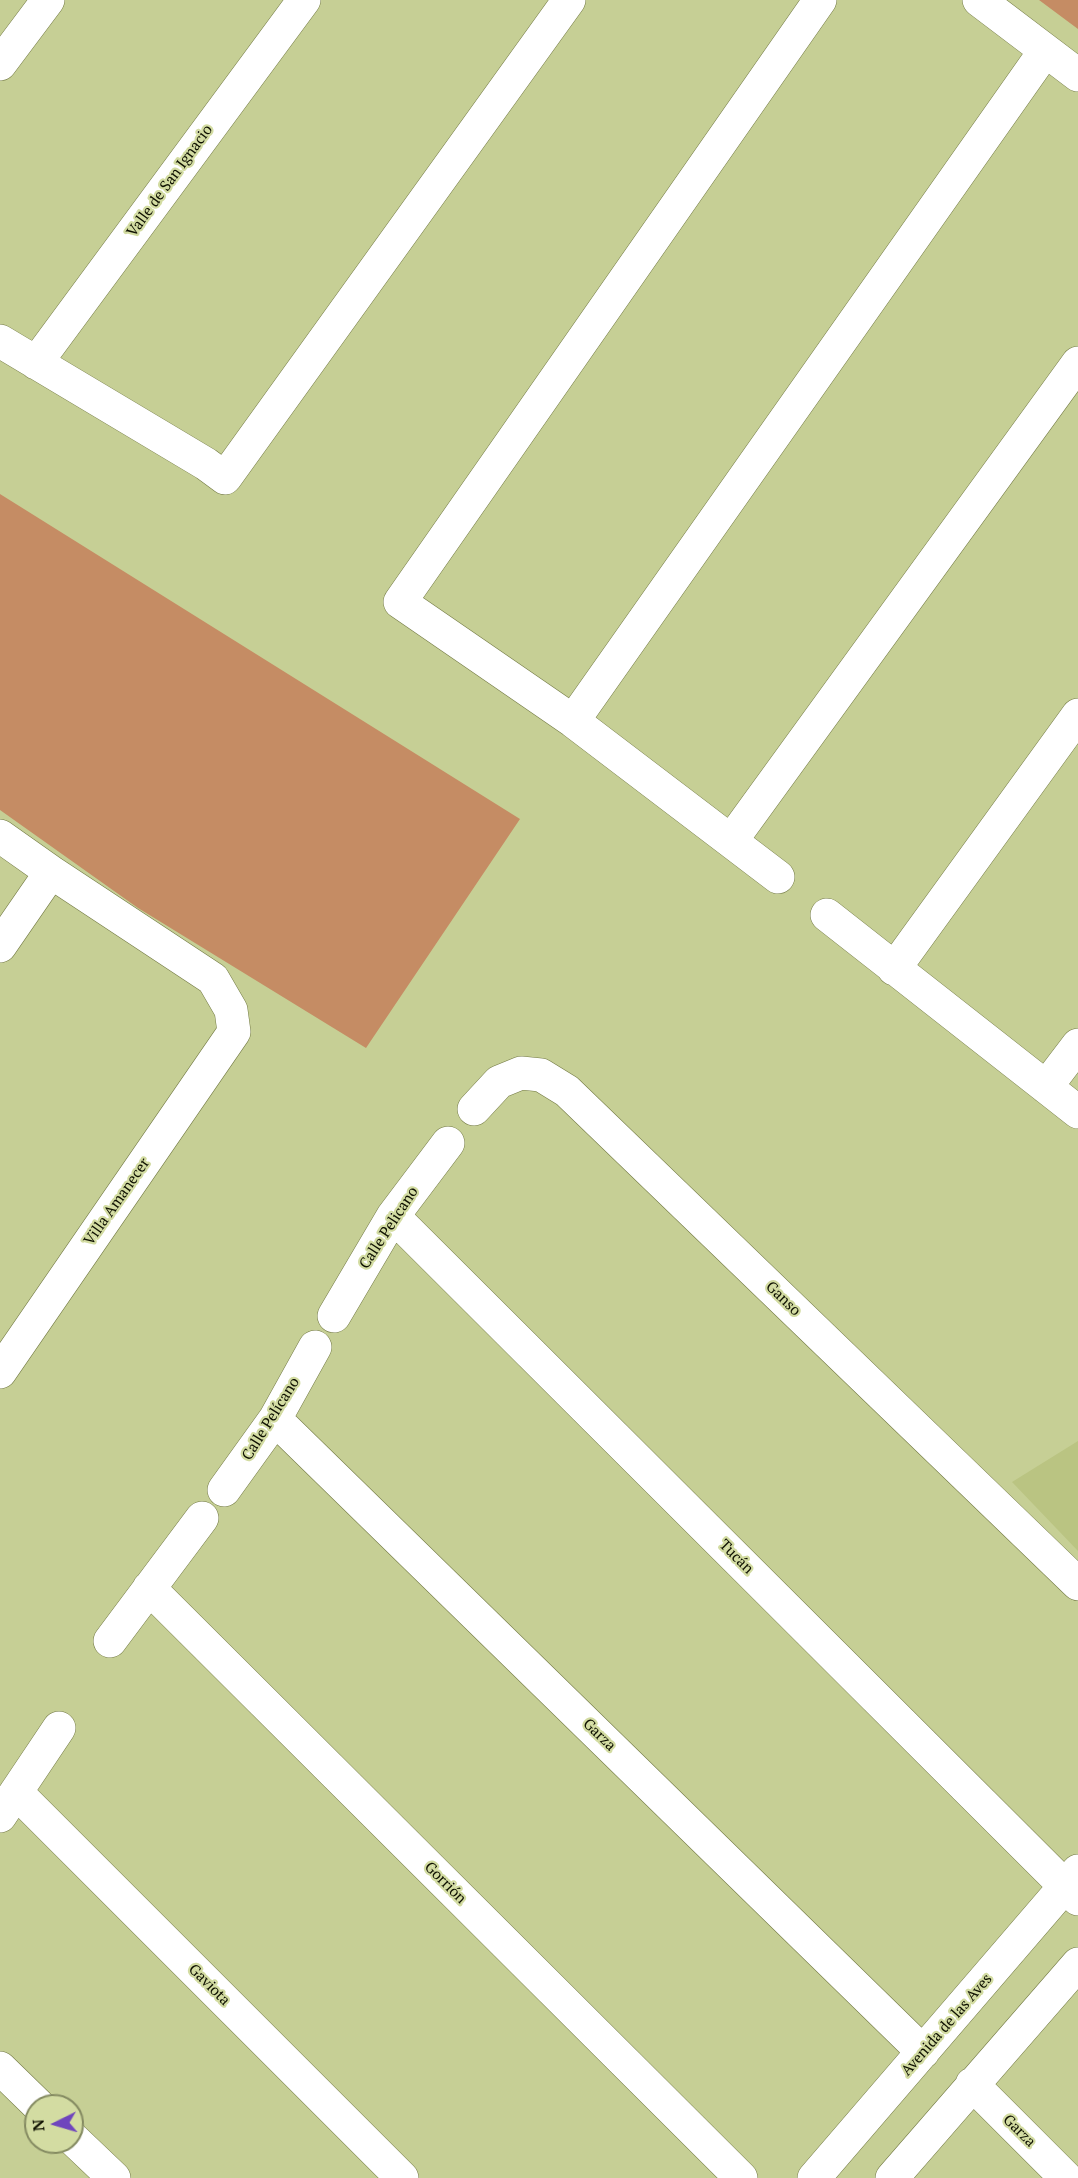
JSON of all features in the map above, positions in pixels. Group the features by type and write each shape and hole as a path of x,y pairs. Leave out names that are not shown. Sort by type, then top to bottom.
{"street":[{"path":"0,64 48,0"},
{"name":"Valle de San Ignacio","path":"36,363 304,0"},
{"path":"0,341 206,464 225,478 568,0"},
{"path":"778,877 573,721 400,602 820,0"},
{"path":"979,0 1078,75"},
{"path":"573,721 1045,51"},
{"path":"731,841 1078,363"},
{"path":"894,969 1078,715"},
{"path":"0,836 51,872 0,946"},
{"name":"Villa Amanecer","path":"0,1372 234,1032 231,1010 213,979 51,872"},
{"path":"826,915 1078,1112"},
{"path":"1046,1087 1078,1045"},
{"name":"Ganso","path":"474,1109 499,1082 521,1073 541,1076 567,1091 1078,1584"},
{"name":"Calle Pelicano","path":"334,1316 393,1216 448,1143"},
{"name":"Tucán","path":"393,1216 1074,1885"},
{"name":"Calle Pelícano","path":"224,1490 274,1419 315,1347"},
{"name":"Garza","path":"274,1419 923,2052"},
{"path":"110,1641 202,1518"},
{"name":"Gorrión","path":"149,1587 741,2178"},
{"path":"8,1804 59,1728"},
{"name":"Gaviota","path":"8,1804 402,2178"},
{"name":"Avenida de las Aves","path":"814,2178 923,2052 1074,1885"},
{"path":"892,2178 1078,1964"},
{"path":"0,2068 27,2094"},
{"name":"Garza","path":"972,2084 1066,2178"},
{"path":"84,2149 114,2178"}],"shaded area":[{"path":"1039,0 1078,0 1078,29"},
{"path":"0,494 520,819 366,1048 138,908 0,810"},
{"path":"1078,1441 1078,1551 1012,1482"}]}
